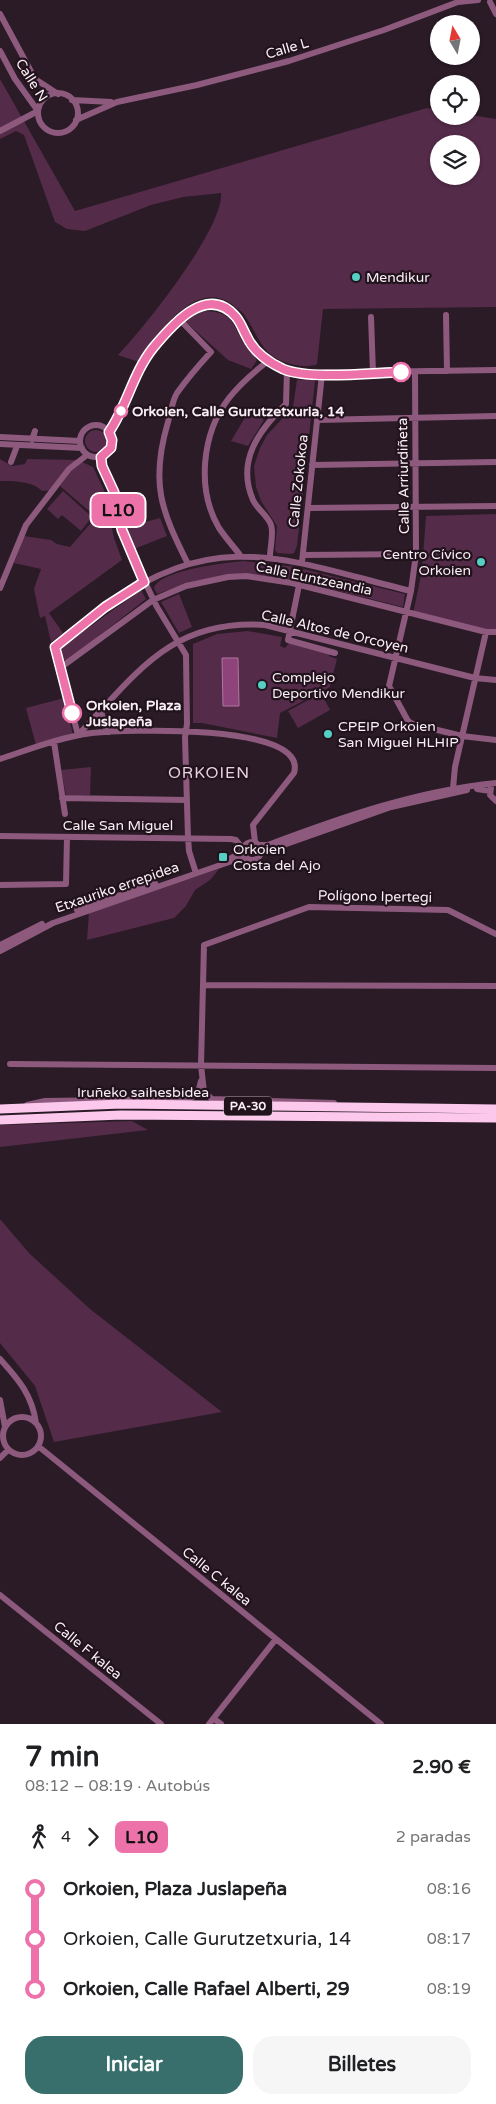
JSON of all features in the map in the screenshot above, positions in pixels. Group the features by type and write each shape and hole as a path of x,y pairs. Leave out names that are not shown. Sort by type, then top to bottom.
{"highway":[{"name":"Iruñeko saihesbidea","path":"2,1109 121,1104 496,1109"},
{"name":"Iruñeko saihesbidea","path":"0,1120 121,1115 496,1118"}],"street":[{"name":"Calle L","path":"72,100 96,103 117,102 197,85 289,61 384,30 459,1 478,0"},
{"path":"491,2 496,14"},
{"name":"Calle N","path":"0,14 35,79 58,94"},
{"name":"Calle N","path":"0,52 38,111 0,131"},
{"path":"58,94 72,100 77,109 76,120 68,130 56,133 50,132 41,123 38,111 47,97 58,94"},
{"name":"Calle L","path":"76,120 117,102"},
{"path":"109,432 118,418 133,383 152,350 179,319 193,308 204,305 215,304 228,309 236,317 255,350 268,361 298,373 496,370"},
{"path":"446,315 447,371"},
{"path":"371,317 373,373"},
{"path":"179,319 211,352 176,395 160,450 160,492 165,515 188,564"},
{"path":"240,555 219,529 213,516 206,493 206,458 210,434 222,409 230,398 268,361"},
{"path":"270,556 272,526 253,500 248,476 249,463 253,444 266,423 286,404 287,370"},
{"name":"Calle Arriurdiñeta","path":"415,372 416,554 411,591 389,686 408,721 462,736 496,740"},
{"name":"Calle Zokokoa","path":"303,558 322,374"},
{"path":"317,420 496,416"},
{"path":"91,426 101,426 109,432 112,444 108,452 101,457 87,454 81,444 84,432 91,426"},
{"path":"32,440 35,431"},
{"path":"0,438 81,444"},
{"path":"0,444 17,446 81,444"},
{"path":"11,462 17,446"},
{"path":"0,588 26,525 69,469 87,454"},
{"path":"101,457 102,466 114,492 122,530 144,582 186,655 188,837 189,852 195,870"},
{"path":"312,465 496,462"},
{"path":"308,508 496,506"},
{"path":"78,736 55,647 57,643 123,594 144,582 188,564 240,555 303,558 416,554"},
{"path":"303,558 411,591"},
{"name":"Calle Euntzeandia","path":"60,668 153,600 186,586 228,577 268,578 486,632 496,632"},
{"path":"299,585 287,638 291,641 335,653"},
{"name":"Calle Altos de Orcoyen","path":"78,736 153,657 177,641 202,630 221,626 242,624 265,625 475,678 496,680"},
{"path":"453,788 462,736 486,632"},
{"path":"101,711 105,726 109,732"},
{"path":"0,759 78,736 109,732 186,730 211,732 272,743 295,762 294,773 253,825 261,853"},
{"path":"54,742 64,814"},
{"path":"490,791 479,788 392,807 261,853 255,860 246,858 243,850 247,843 268,845 380,805 453,788 496,783"},
{"path":"490,791 496,783"},
{"path":"490,791 492,798 496,801"},
{"path":"62,798 187,800"},
{"name":"Calle San Miguel","path":"0,836 188,837 236,840 243,850"},
{"path":"0,885 66,884 67,837"},
{"name":"Etxauriko errepidea","path":"0,945 50,920 195,870 243,850"},
{"name":"Etxauriko errepidea","path":"0,950 53,923 235,860 246,858"},
{"name":"Polígono Ipertegi","path":"201,1081 204,946 309,907 448,910 496,934"},
{"path":"202,985 496,986"},
{"path":"10,1064 496,1068"},
{"path":"201,1081 204,1092 212,1098 286,1100 395,1107"},
{"path":"2,1109 45,1101 189,1098 198,1093 201,1081"},
{"path":"0,1359 23,1384 33,1406 36,1423 41,1434 38,1446 31,1453 21,1455 8,1450 3,1441 5,1427 0,1400"},
{"path":"5,1427 17,1417 27,1418 36,1423"},
{"name":"Calle C kalea","path":"38,1446 381,1724"},
{"path":"0,1458 8,1450"},
{"name":"Calle F kalea","path":"0,1594 161,1724"},
{"path":"221,1724 212,1722 276,1639"}],"shaded area":[{"path":"0,79 75,211 427,108 430,108 430,125 480,125 480,116 496,119 496,307 323,309 317,364 303,366 284,362 269,353 244,315 234,306 220,298 206,298 192,303 179,312 167,324 139,362 118,355 163,301 197,253 219,209 221,193 183,197 151,205 85,231 67,229 55,222 24,135 16,131 0,139"},
{"path":"202,311 220,313 230,319 246,347 257,360 251,369 228,360 186,322 193,315"},
{"path":"313,379 315,381 297,546 294,553 277,553 275,550 277,526 261,501 256,487 254,466 267,435 293,407 297,380"},
{"path":"250,409 264,420 248,446 231,441"},
{"path":"96,430 104,433 107,441 104,449 96,452 88,449 85,441 88,433"},
{"path":"0,459 12,466 25,464 27,459 78,460 54,490 42,491 28,483 0,481"},
{"path":"82,462 93,467 104,490 114,538 122,560 49,613 63,633 51,642 45,616 40,618 34,589 41,569 14,563 24,536 51,540 57,544 70,547 96,517 60,486 70,472"},
{"path":"63,491 92,517 81,531 62,515 58,519 47,509"},
{"path":"496,514 496,632 413,614 422,570 426,516"},
{"path":"160,518 167,536 134,549 127,527"},
{"path":"243,561 297,567 295,580 241,575 209,579 157,594 154,588 168,576 180,572 194,568"},
{"path":"303,569 405,594 403,607 302,582"},
{"path":"141,590 146,599 68,660 63,660 60,648"},
{"path":"179,594 192,627 179,633 161,602"},
{"name":"Complejo Deportivo Mendikur","path":"248,631 282,637 280,646 285,648 289,643 330,653 329,656 337,659 330,687 280,713 277,738 202,723 193,723 193,644 217,634"},
{"path":"222,658 238,658 239,706 223,706"},
{"path":"321,693 330,710 298,728 288,711"},
{"path":"64,698 73,735 36,745 26,708"},
{"path":"91,767 90,795 66,795 61,770"},
{"path":"219,869 210,880 195,890 186,906 174,918 87,940 89,912"},
{"path":"132,1121 148,1130 0,1147 0,1125"},
{"path":"0,1219 29,1253 90,1309 222,1412 54,1442 35,1386 0,1343"}],"bus line":[{"name":"L10","path":"72,713 55,647 57,643 123,594 144,582 122,530 114,492 107,480 101,457 111,448 112,440 109,432 118,418 133,383 152,350 174,324 193,308 215,304 228,309 236,317 258,353 282,369 298,373 322,374 401,372"}],"place":[{"name":"Mendikur","path":"356,277"},
{"name":"Orkoien, Calle Gurutzetxuria, 14","path":"121,411"},
{"name":"Centro Cívico Orkoien","path":"481,562"},
{"name":"Complejo Deportivo Mendikur","path":"262,685"},
{"name":"Orkoien, Plaza Juslapeña","path":"72,713"},
{"name":"CPEIP Orkoien San Miguel HLHIP","path":"328,734"},
{"name":"Orkoien Costa del Ajo","path":"223,857"}],"district":[{"name":"ORKOIEN","path":"209,772"}]}
